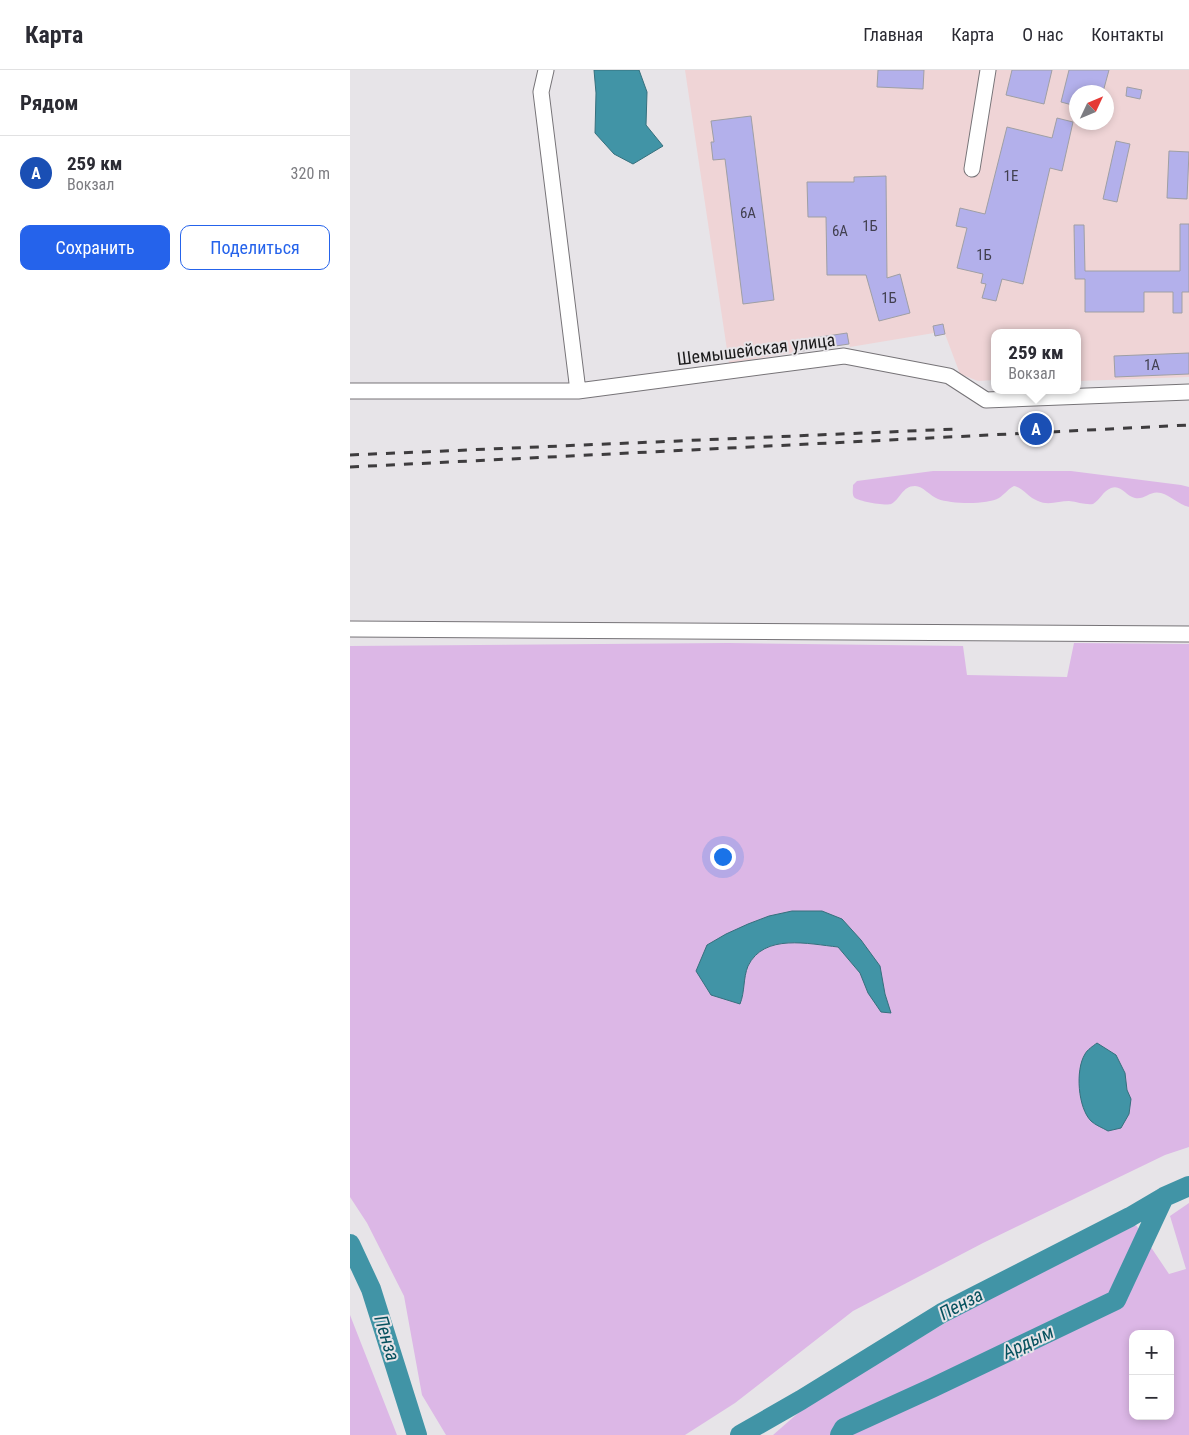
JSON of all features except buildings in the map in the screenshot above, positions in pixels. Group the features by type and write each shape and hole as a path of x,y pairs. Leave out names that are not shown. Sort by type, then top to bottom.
{"street":[{"path":"546,70 541,92 578,391"},
{"path":"972,169 988,70"},
{"name":"Шемышейская улица","path":"350,391 578,391 844,356 949,376 986,400 1189,392"},
{"path":"350,628 1189,634"}],"shaded area":[{"path":"685,70 1189,70 1189,377 1081,381 1081,329 991,329 991,380 978,381 960,374 945,334 935,336 934,333 850,347 849,344 729,363"},
{"path":"933,471 1071,471 1181,485 1189,487 1189,507 1161,493 1157,492 1142,498 1135,498 1115,487 1108,489 1093,504 1069,501 1042,502 1035,500 1014,486 999,498 978,503 944,501 915,486 907,488 891,504 865,502 853,496 853,485 857,481"},
{"path":"728,643 963,646 967,675 1067,677 1074,643 1189,644 1189,1147 1165,1155 983,1243 853,1311 735,1403 685,1435 446,1435 422,1395 404,1296 367,1223 350,1197 350,646"},
{"path":"1189,1203 1189,1435 773,1435 805,1407 965,1311 1136,1225 1169,1274 1186,1269 1170,1216"},
{"path":"350,1315 397,1435 350,1435"}],"water":[{"path":"594,70 639,70 647,92 646,125 663,146 633,164 614,154 595,133 596,93"},
{"path":"792,911 822,911 842,919 861,940 880,966 885,994 891,1013 881,1012 868,993 860,973 838,947 814,944 788,943 776,945 765,949 755,956 746,971 740,1004 711,995 696,971 707,945 748,924 769,916"},
{"path":"1097,1043 1116,1055 1125,1073 1127,1090 1131,1099 1129,1114 1121,1128 1108,1131 1093,1122 1087,1115 1079,1089 1082,1061 1087,1051"}],"waterway":[{"name":"Пенза","path":"740,1435 801,1400 942,1313 1130,1217 1164,1197 1189,1186"},
{"name":"Ардым","path":"840,1435 844,1428 1116,1300 1164,1197"},
{"name":"Пенза","path":"350,1244 371,1289 417,1435"}],"railway":[{"path":"350,467 1189,425"},
{"path":"350,455 957,429"}],"place":[{"name":"259 км","path":"1036,429"}]}
